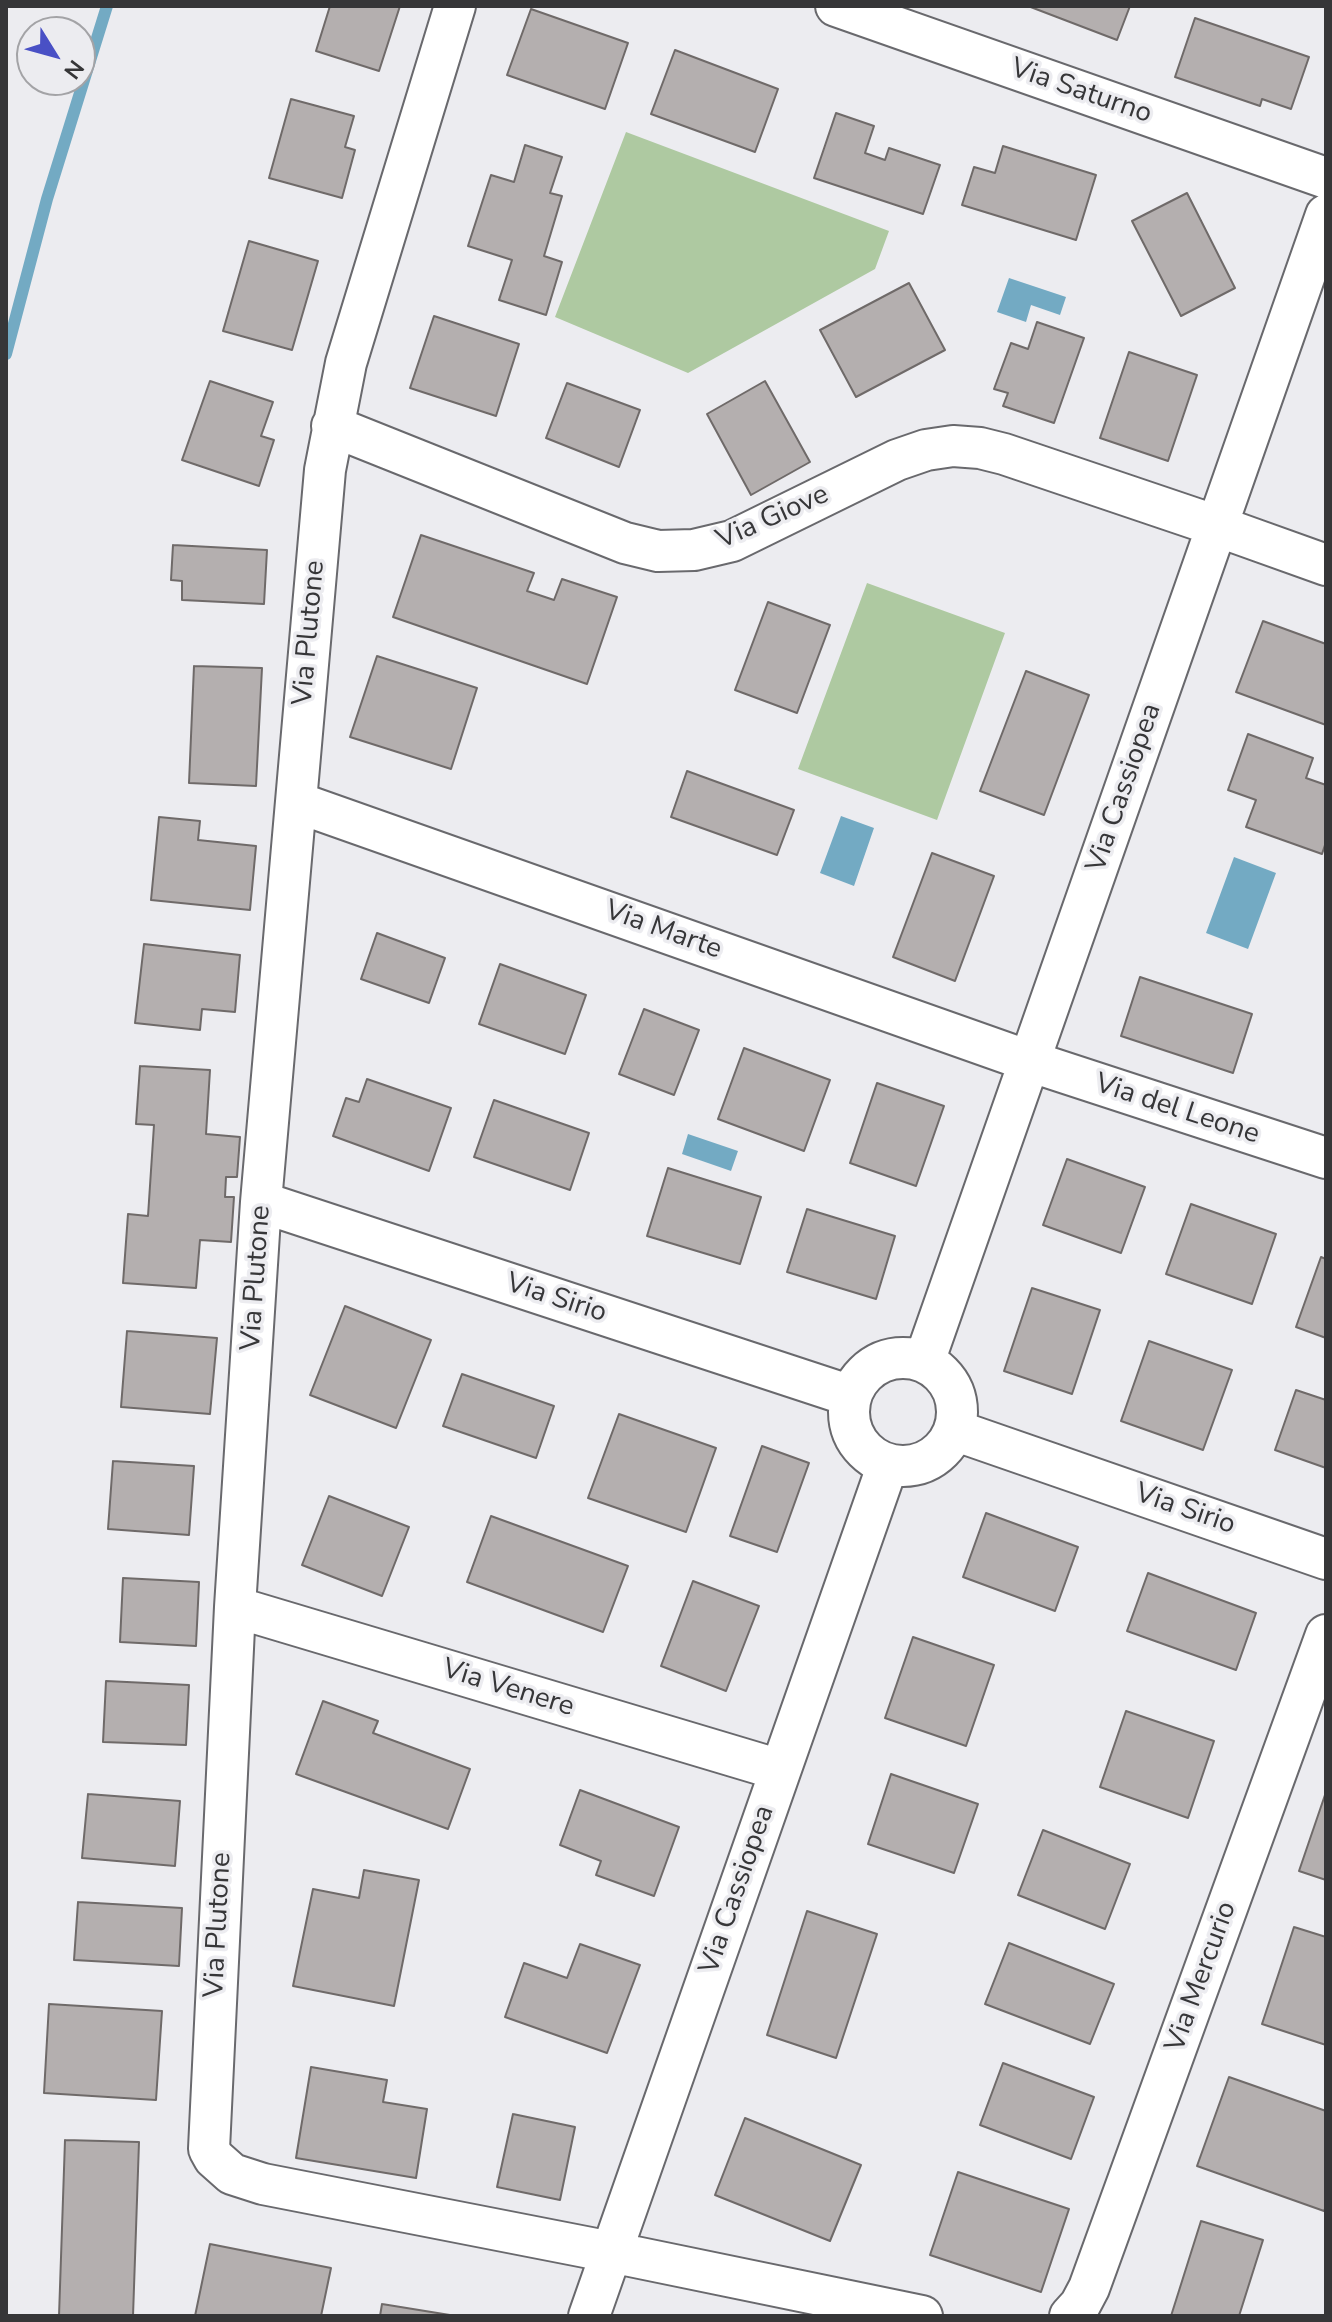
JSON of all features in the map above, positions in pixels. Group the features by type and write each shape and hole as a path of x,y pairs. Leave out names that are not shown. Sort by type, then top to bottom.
{"street":[{"name":"Via Plutone","path":"455,6 346,363 323,486 261,1202 235,1607 209,2149 214,2158 232,2174 263,2184 611,2252"},
{"name":"Via Saturno","path":"836,6 1326,178"},
{"name":"Via Cassiopea","path":"924,1362 1326,215"},
{"name":"Via Giove","path":"332,426 625,543 658,551 694,550 732,541 897,460 926,450 953,446 1004,454 1326,565"},
{"name":"Via Marte","path":"296,802 1029,1061"},
{"name":"Via del Leone","path":"1029,1061 1326,1158"},
{"name":"Via Sirio","path":"261,1202 851,1396"},
{"path":"906,1357 924,1362 938,1370 949,1383 957,1414 954,1430 946,1444 920,1463 904,1466 888,1464 873,1457 860,1445 852,1430 849,1412 851,1396 859,1380 872,1367 888,1359 906,1357"},
{"name":"Via Sirio","path":"954,1430 1326,1559"},
{"name":"Via Cassiopea","path":"589,2316 888,1464"},
{"name":"Via Venere","path":"235,1607 780,1770"},
{"name":"Via Mercurio","path":"1070,2316 1089,2288 1326,1635"},
{"path":"611,2252 922,2316"}],"green space":[{"path":"626,132 889,231 875,269 688,373 555,317"},
{"path":"867,583 1005,633 937,820 798,769"}],"water":[{"path":"1009,278 1066,297 1060,315 1031,305 1026,322 997,312"},
{"path":"841,816 874,828 854,886 820,873"},
{"path":"1234,857 1276,873 1248,949 1206,933"},
{"path":"688,1134 738,1151 731,1171 682,1154"}],"building":[{"path":"330,6 400,6 379,71 316,51"},
{"path":"1028,6 1130,6 1117,40"},
{"path":"531,9 628,43 605,109 507,75"},
{"path":"1195,18 1309,57 1291,109 1262,99 1260,106 1175,77"},
{"path":"675,50 778,89 755,152 651,114"},
{"path":"291,99 354,116 345,147 355,150 342,198 269,178"},
{"path":"836,113 874,126 865,153 885,160 889,148 940,165 923,214 814,178"},
{"path":"525,145 562,157 550,193 562,196 544,256 562,262 546,315 499,300 512,260 468,246 491,175 514,182"},
{"path":"1003,146 1096,175 1076,240 962,205 974,167 995,173"},
{"path":"1187,193 1235,288 1181,316 1132,221"},
{"path":"249,241 318,261 292,350 223,331"},
{"path":"909,283 945,350 856,397 820,330"},
{"path":"434,316 519,344 496,416 410,388"},
{"path":"1037,322 1084,338 1054,423 1003,406 1008,393 994,389 1011,343 1028,349"},
{"path":"1129,352 1197,375 1168,461 1100,438"},
{"path":"210,381 273,402 261,436 274,440 259,486 182,460"},
{"path":"765,381 810,462 751,495 707,414"},
{"path":"567,383 640,410 619,467 546,438"},
{"path":"421,535 534,573 527,591 554,600 562,579 617,597 587,684 393,617"},
{"path":"173,545 267,550 264,604 182,600 182,581 171,580"},
{"path":"768,602 830,625 797,713 735,690"},
{"path":"1263,621 1326,644 1326,725 1236,692"},
{"path":"377,656 477,688 451,769 350,737"},
{"path":"194,666 262,668 256,786 189,783"},
{"path":"1026,671 1089,695 1044,815 980,791"},
{"path":"1248,734 1313,758 1306,778 1326,785 1326,842 1322,854 1246,827 1256,800 1228,790"},
{"path":"687,771 794,810 777,855 671,817"},
{"path":"159,817 200,821 198,840 256,846 250,910 151,900"},
{"path":"932,853 994,876 955,981 893,957"},
{"path":"377,933 445,958 429,1003 361,979"},
{"path":"144,944 240,955 235,1012 202,1009 200,1030 135,1023"},
{"path":"500,964 586,995 565,1054 479,1024"},
{"path":"1140,977 1252,1014 1233,1073 1121,1036"},
{"path":"644,1009 699,1030 674,1095 619,1074"},
{"path":"744,1048 830,1080 804,1151 718,1119"},
{"path":"140,1066 210,1070 206,1134 240,1137 237,1177 226,1177 225,1197 234,1197 231,1242 200,1240 196,1288 123,1283 128,1214 148,1216 154,1125 136,1124"},
{"path":"367,1079 451,1108 429,1171 333,1136 346,1098 359,1102"},
{"path":"877,1083 944,1106 916,1186 850,1163"},
{"path":"494,1100 589,1133 570,1190 474,1157"},
{"path":"1067,1159 1145,1187 1121,1253 1043,1225"},
{"path":"668,1168 761,1197 740,1264 647,1236"},
{"path":"1191,1204 1276,1234 1252,1304 1166,1274"},
{"path":"807,1209 895,1236 876,1299 787,1272"},
{"path":"1321,1257 1326,1259 1326,1338 1296,1327"},
{"path":"1032,1288 1100,1310 1072,1394 1004,1371"},
{"path":"345,1306 431,1340 396,1428 310,1395"},
{"path":"127,1331 217,1338 210,1414 121,1407"},
{"path":"1149,1341 1232,1370 1203,1450 1121,1421"},
{"path":"462,1374 554,1406 536,1458 443,1426"},
{"path":"1296,1390 1326,1400 1326,1468 1275,1450"},
{"path":"619,1414 716,1448 686,1532 588,1498"},
{"path":"762,1446 809,1463 777,1552 730,1536"},
{"path":"113,1461 194,1466 189,1535 108,1529"},
{"path":"329,1496 409,1527 382,1596 302,1565"},
{"path":"986,1513 1078,1547 1055,1611 963,1577"},
{"path":"491,1516 628,1566 603,1632 467,1582"},
{"path":"1148,1573 1256,1613 1236,1670 1127,1631"},
{"path":"123,1578 199,1582 196,1646 120,1642"},
{"path":"693,1581 759,1606 726,1691 661,1666"},
{"path":"913,1637 994,1665 966,1746 885,1718"},
{"path":"106,1681 189,1685 186,1745 103,1742"},
{"path":"323,1701 378,1721 373,1733 470,1769 448,1829 296,1774"},
{"path":"1126,1711 1214,1741 1188,1818 1100,1787"},
{"path":"891,1774 978,1804 954,1873 868,1844"},
{"path":"580,1790 679,1827 654,1896 596,1875 601,1861 560,1845"},
{"path":"1326,1792 1326,1880 1299,1871"},
{"path":"88,1794 180,1801 175,1866 82,1858"},
{"path":"1043,1830 1130,1864 1105,1929 1018,1895"},
{"path":"364,1870 419,1880 394,2006 293,1986 313,1889 359,1898"},
{"path":"78,1902 182,1908 179,1966 74,1960"},
{"path":"807,1911 877,1934 836,2058 767,2035"},
{"path":"1294,1927 1326,1937 1326,2045 1262,2024"},
{"path":"1009,1943 1114,1984 1090,2044 985,2004"},
{"path":"580,1944 640,1965 607,2053 505,2017 524,1963 567,1978"},
{"path":"49,2004 162,2011 156,2100 44,2093"},
{"path":"1003,2063 1094,2097 1071,2159 980,2125"},
{"path":"311,2067 387,2080 383,2102 427,2109 416,2178 296,2158"},
{"path":"1229,2077 1326,2111 1324,2211 1197,2166"},
{"path":"513,2114 575,2127 560,2200 497,2187"},
{"path":"745,2118 861,2165 830,2241 715,2195"},
{"path":"65,2140 139,2142 133,2316 59,2316"},
{"path":"958,2172 1069,2209 1041,2292 930,2255"},
{"path":"1201,2221 1263,2240 1239,2316 1171,2316"},
{"path":"210,2244 331,2268 321,2316 195,2316"},
{"path":"382,2304 456,2316 380,2316"}],"waterway":[{"path":"6,354 47,199 107,6"}]}
